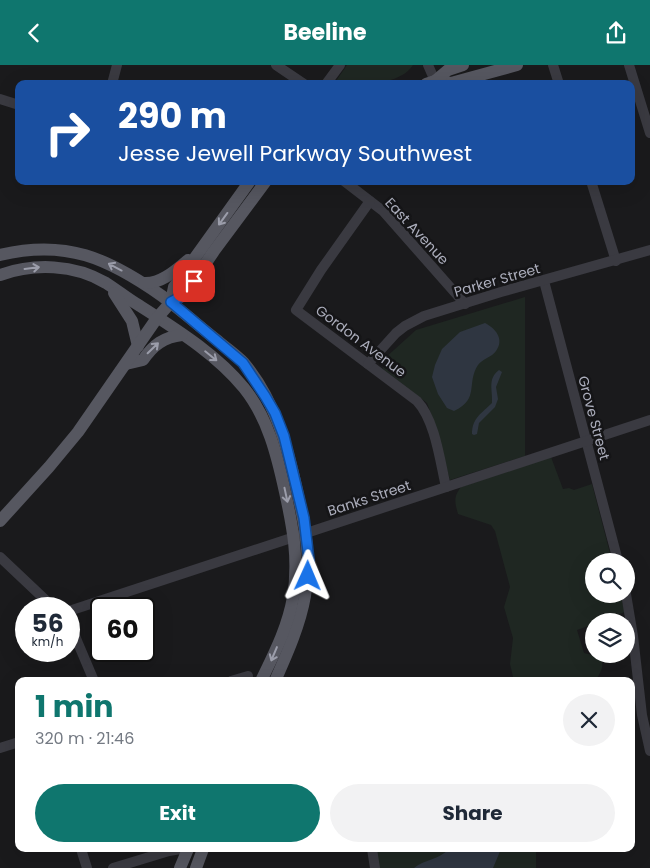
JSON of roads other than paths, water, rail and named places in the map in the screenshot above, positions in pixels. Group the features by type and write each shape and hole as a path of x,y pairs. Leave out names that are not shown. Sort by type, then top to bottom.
{"main road":[{"path":"434,80 448,70 463,65"},
{"path":"463,80 517,65"},
{"path":"171,302 174,287 247,185"},
{"path":"0,521 66,446 158,317 171,302 184,295 263,185"},
{"path":"0,255 23,250 47,248 71,251 95,257 144,283 171,302 243,363 265,396 284,436 301,535 292,598 284,628 263,677"},
{"path":"144,283 155,282 168,275 198,253"},
{"path":"0,275 14,270 56,267 90,276 158,317 224,366 251,398 263,417 273,442 309,560 302,611 277,677"},
{"path":"110,287 132,321 138,346"},
{"path":"126,364 143,360 149,350 166,338 182,335"},
{"path":"180,868 187,852"},
{"path":"196,868 202,852"}],"street":[{"path":"113,80 117,65"},
{"path":"276,65 298,80"},
{"path":"329,80 340,65"},
{"path":"428,65 431,80"},
{"path":"553,65 558,80"},
{"path":"629,65 634,80"},
{"path":"635,84 650,133"},
{"path":"0,99 15,104"},
{"name":"East Avenue","path":"349,185 383,211 465,304"},
{"path":"592,185 616,261"},
{"name":"Gordon Avenue","path":"370,201 321,270 296,310 424,407 432,428 446,487"},
{"name":"Parker Street","path":"368,364 404,326 424,316 650,250"},
{"name":"Grove Street","path":"544,281 616,553"},
{"name":"Banks Street","path":"80,607 650,420"},
{"path":"0,557 42,597"},
{"path":"628,603 646,714 650,751"},
{"path":"80,648 92,677"},
{"path":"0,748 15,743"},
{"path":"82,852 87,868"},
{"path":"113,868 163,852"},
{"path":"372,852 375,868"}]}
